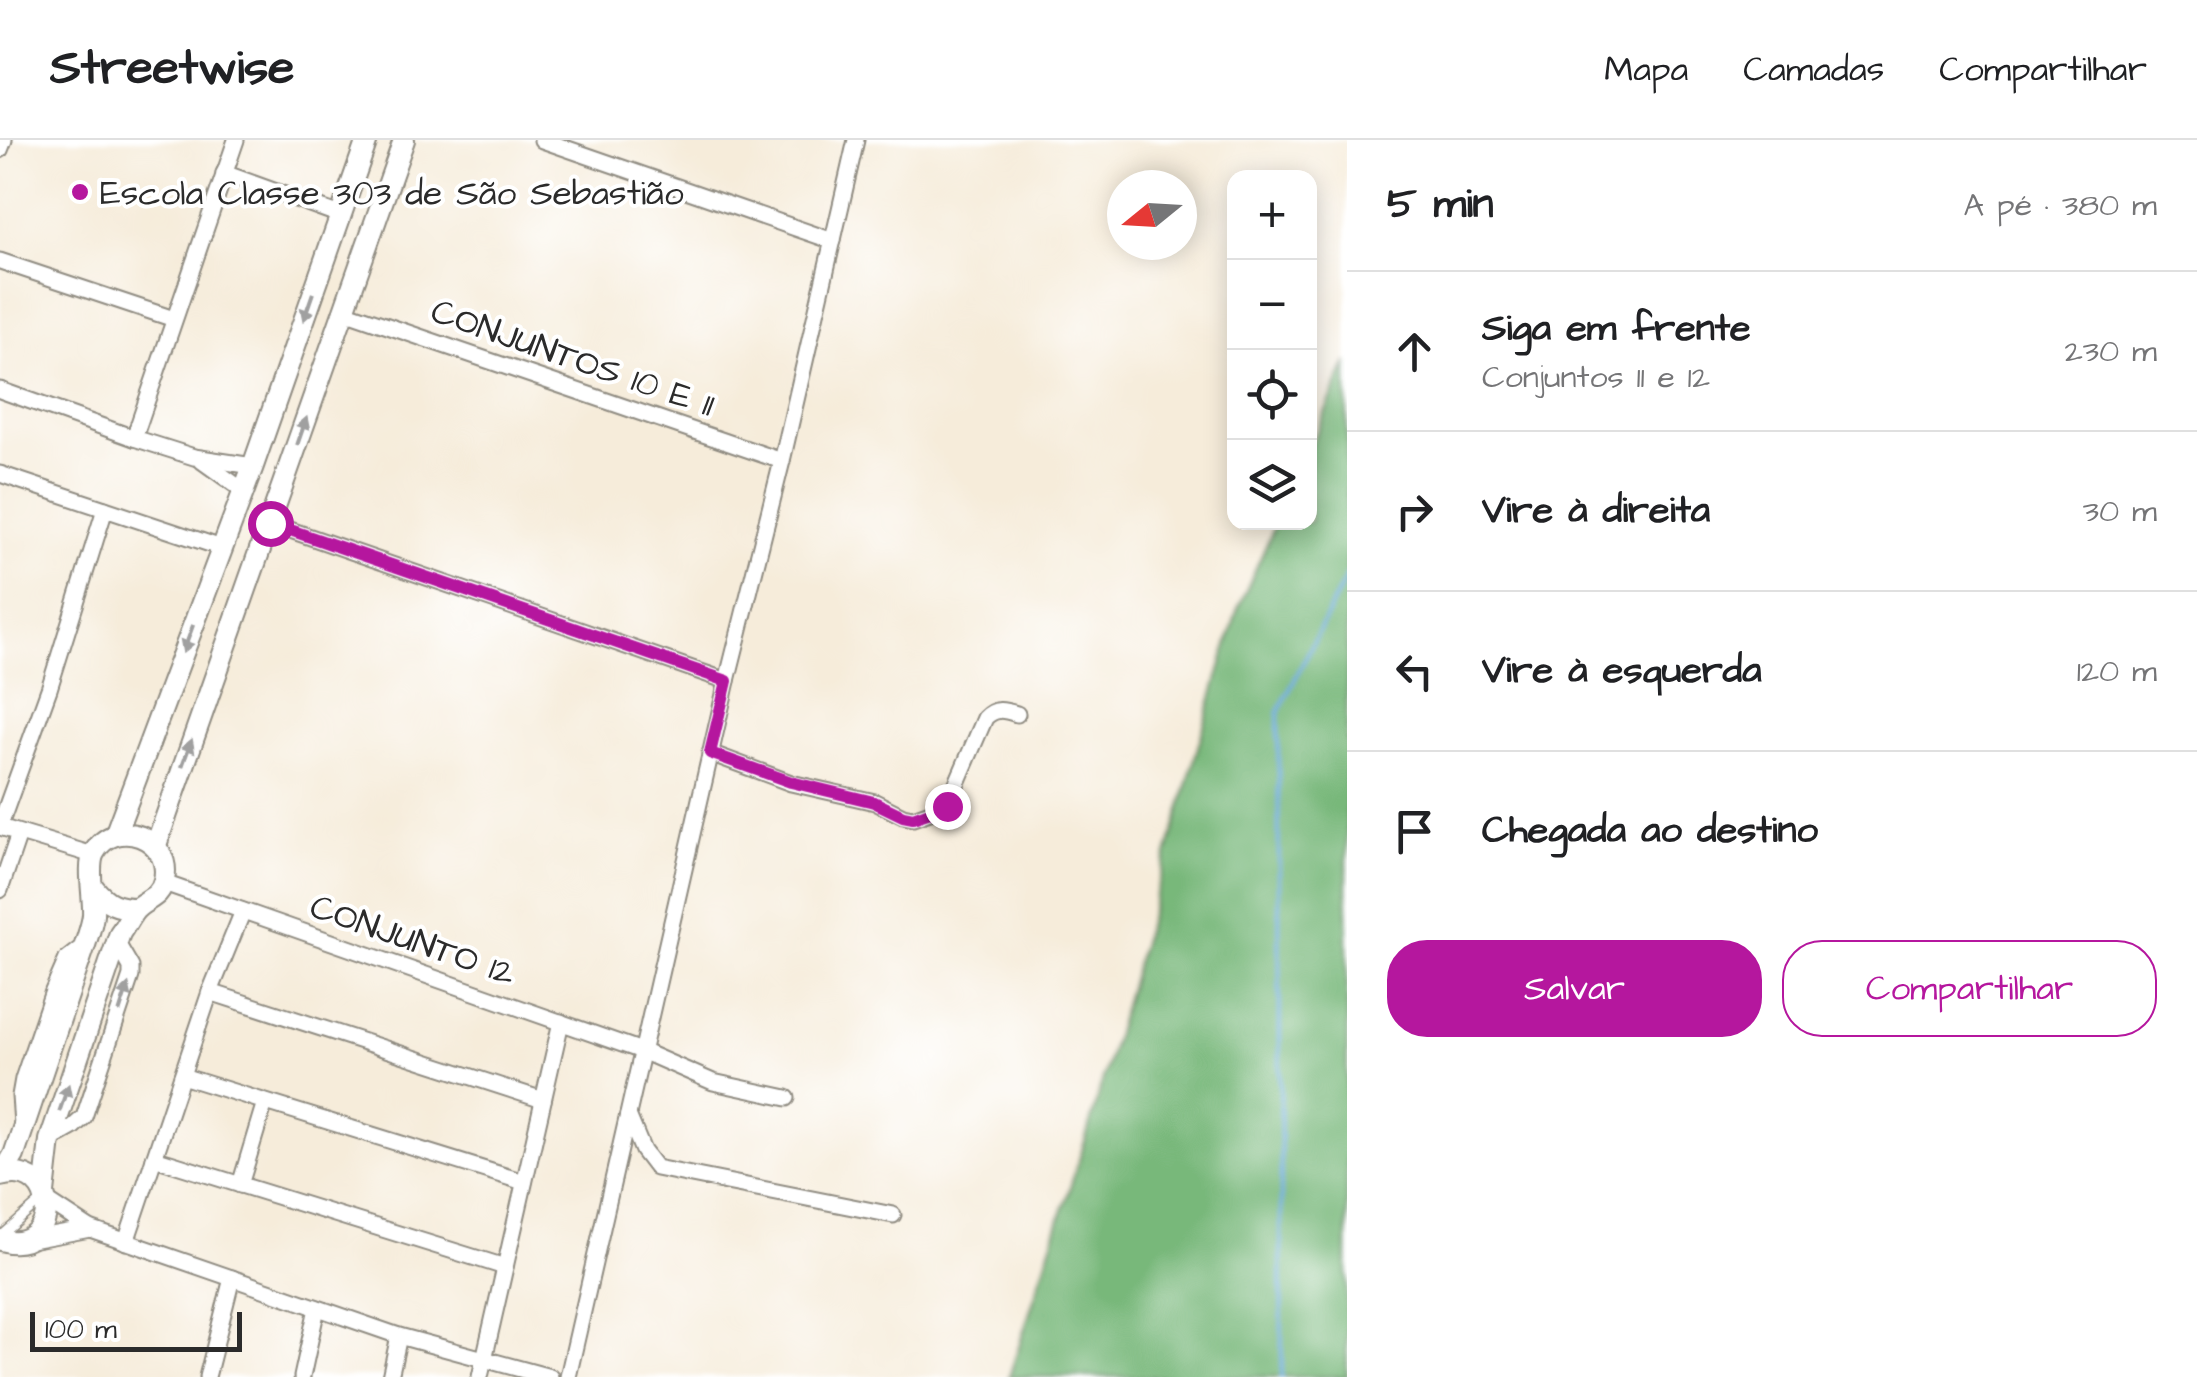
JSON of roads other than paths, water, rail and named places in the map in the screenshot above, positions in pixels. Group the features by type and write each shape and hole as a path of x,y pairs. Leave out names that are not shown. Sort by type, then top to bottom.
{"street":[{"path":"0,150 4,140"},
{"path":"134,438 236,140"},
{"path":"156,845 404,140"},
{"path":"542,140 834,240"},
{"path":"568,1377 710,753 856,140"},
{"path":"116,835 244,491 365,146 393,170"},
{"path":"224,173 340,215"},
{"path":"0,261 174,319"},
{"name":"CONJUNTOS 10 E 11","path":"344,311 782,461"},
{"path":"0,390 194,457 253,466"},
{"path":"194,457 244,491"},
{"path":"0,474 222,548"},
{"path":"93,855 0,826 49,689 105,509"},
{"path":"270,523 727,681"},
{"path":"710,753 791,782 874,802 913,818 947,806 990,712 999,709 1017,714"},
{"path":"0,890 20,834"},
{"path":"1,1176 14,1155 93,919 93,855 102,842 116,835 144,836 156,845 165,863 164,883 154,899 138,908 120,933 50,1140 47,1213 35,1235 24,1241"},
{"name":"CONJUNTO 12","path":"164,883 642,1050 712,1082 787,1098"},
{"path":"94,888 105,901 120,908 138,908"},
{"path":"126,1242 210,992 243,911"},
{"path":"210,992 544,1100"},
{"path":"480,1377 561,1022"},
{"path":"182,1076 524,1182"},
{"path":"240,1185 265,1102"},
{"path":"628,1115 643,1151 656,1168 893,1215"},
{"path":"154,1158 505,1267"},
{"path":"1,1176 22,1175 31,1179 45,1197 90,1229 398,1336 550,1377"},
{"path":"0,1238 10,1243 90,1229"},
{"path":"208,1377 232,1278"},
{"path":"302,1377 317,1308"},
{"path":"390,1377 398,1336"}],"lane":[{"path":"0,1238 45,1197"}],"waterway":[{"path":"1282,1377 1278,713 1347,575"}],"place":[{"name":"Escola Classe 303 de São Sebastião","path":"80,192"}]}
